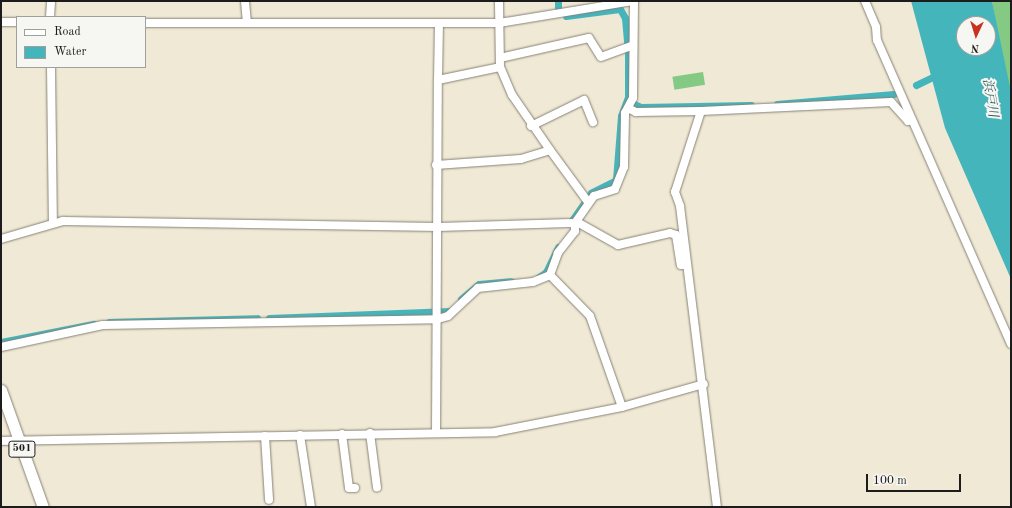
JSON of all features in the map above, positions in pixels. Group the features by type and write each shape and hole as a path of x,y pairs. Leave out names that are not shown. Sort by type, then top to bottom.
{"highway":[{"name":"501","path":"1,390 43,507"}],"street":[{"path":"50,16 51,1"},
{"path":"245,1 247,23"},
{"path":"498,1 501,78 531,126 586,200"},
{"path":"1,347 103,325 438,315 448,316 478,288 533,282 550,275 558,253 575,231 576,222 586,200 618,184 624,167 634,71 628,46 634,1 499,23 146,23"},
{"path":"865,1 876,27 877,40 1011,344"},
{"path":"1,22 16,22"},
{"path":"436,434 438,227 436,165 439,24"},
{"path":"438,80 589,38 601,57 628,46"},
{"path":"51,68 54,222"},
{"path":"531,126 584,100 590,120"},
{"path":"630,105 636,112 701,112 891,102 908,121 912,120"},
{"path":"701,112 675,190 704,384 717,507"},
{"path":"436,165 521,159 550,150"},
{"path":"1,239 54,222 242,222 438,227 576,222 618,245 670,233 676,235 681,265 686,265"},
{"path":"550,275 590,316 622,406"},
{"path":"1,441 19,442 300,436 370,433 436,434 495,432 622,406 704,384"},
{"path":"370,433 377,488"},
{"path":"342,434 349,488 355,488"},
{"path":"265,436 269,500"},
{"path":"300,436 311,507"}],"green space":[{"path":"992,1 1011,1 1011,92 1006,79 996,16 995,16"},
{"path":"703,72 705,85 674,90 672,77"}],"water":[{"name":"浜戸川","path":"911,1 992,1 995,16 956,16 956,56 996,56 996,20 1011,92 1011,279 945,128"}],"waterway":[{"path":"558,1 558,8"},
{"path":"566,16 620,9 625,18 628,55 628,97 621,116 616,180 591,193 573,219"},
{"path":"916,85 939,74"},
{"path":"777,104 894,94"},
{"path":"627,101 641,107 751,105"},
{"path":"539,277 546,272 558,247"},
{"path":"461,299 479,284 511,281"},
{"path":"269,318 450,311"},
{"path":"109,322 257,318"},
{"path":"1,342 93,324"}]}
